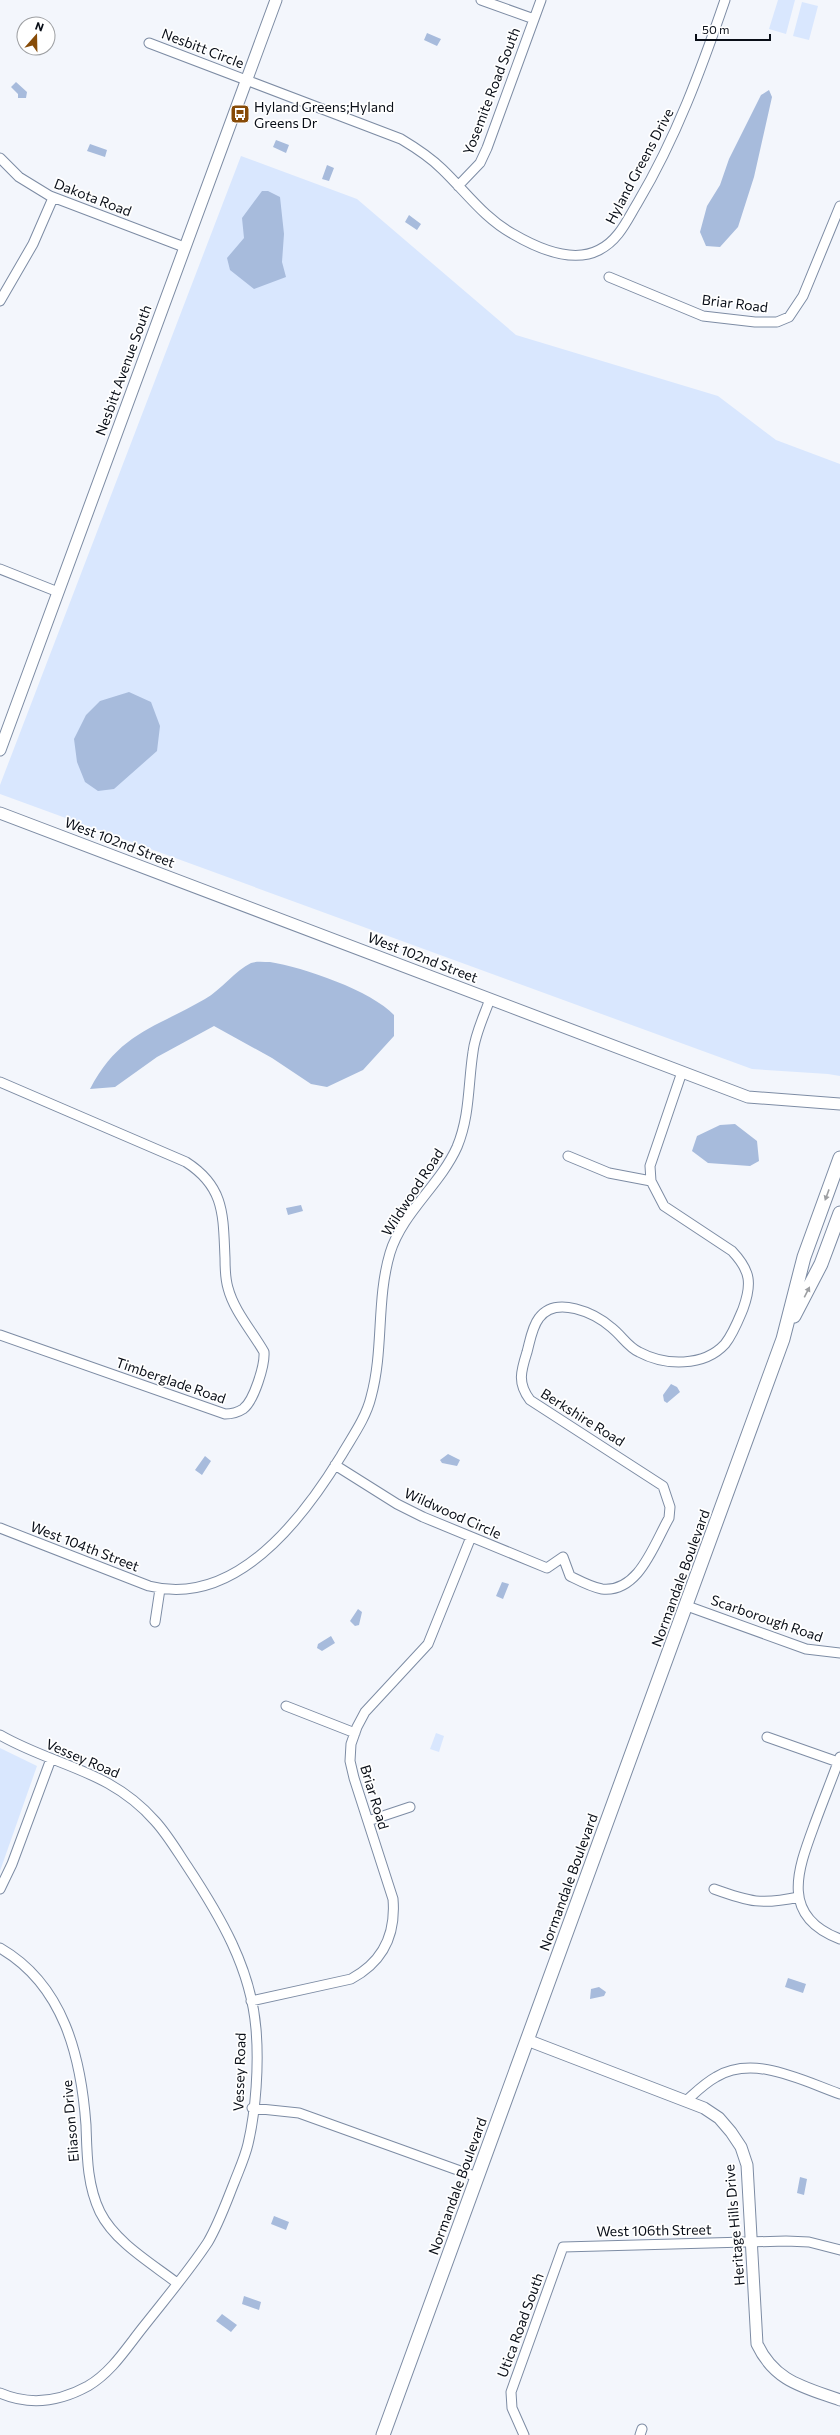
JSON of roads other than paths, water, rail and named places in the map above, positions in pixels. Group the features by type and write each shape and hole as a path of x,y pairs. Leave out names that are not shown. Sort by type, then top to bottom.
{"main road":[{"name":"Normandale Boulevard","path":"383,2435 687,1606 783,1339 804,1257 840,1158"},
{"name":"Normandale Boulevard","path":"783,1339 821,1264 840,1212"}],"street":[{"name":"Nesbitt Avenue South","path":"0,750 4,730 58,592 276,0"},
{"path":"481,0 534,19"},
{"name":"Yosemite Road South","path":"458,186 480,163 487,148 541,0"},
{"name":"Hyland Greens Drive","path":"246,80 401,139 422,152 458,186 474,205 514,235 558,253 584,254 598,251 619,234 670,144 691,96 725,0"},
{"name":"Nesbitt Circle","path":"149,43 246,80"},
{"name":"Dakota Road","path":"0,158 34,188 53,198 184,247"},
{"path":"0,301 33,244 53,198"},
{"name":"Briar Road","path":"609,277 703,316 755,322 778,322 789,317 803,296 840,206"},
{"path":"0,569 58,592"},
{"name":"West 102nd Street","path":"0,813 748,1097 840,1104"},
{"name":"Wildwood Road","path":"309,1505 362,1422 371,1400 379,1353 385,1272 391,1251 401,1230 445,1168 457,1147 465,1124 473,1050 490,999"},
{"path":"568,1156 609,1173 650,1181 650,1166 682,1072"},
{"name":"Timberglade Road","path":"0,1082 186,1162 208,1179 216,1191 222,1211 224,1274 228,1289 233,1303 264,1352 264,1360 249,1402 243,1410 225,1414 0,1335"},
{"name":"Berkshire Road","path":"562,1557 570,1576 601,1589 624,1585 640,1569 669,1518 670,1507 663,1486 537,1405 524,1393 520,1375 534,1325 539,1317 556,1307 582,1311 612,1328 639,1352 665,1360 696,1360 724,1345 734,1331 749,1285 748,1272 737,1256 664,1206 650,1181"},
{"name":"Wildwood Circle","path":"335,1465 397,1504 471,1537 547,1568 562,1557"},
{"name":"West 104th Street","path":"0,1528 160,1589 184,1590 207,1586 228,1578 248,1566 309,1505"},
{"name":"Briar Road","path":"252,2001 351,1979 365,1971 386,1947 394,1916 393,1899 350,1761 351,1744 365,1712 428,1644 471,1537"},
{"path":"155,1622 160,1589"},
{"name":"Scarborough Road","path":"687,1606 806,1648 840,1653"},
{"path":"286,1706 355,1733"},
{"name":"Vessey Road","path":"0,1735 17,1745 102,1778 140,1805 156,1822 213,1906 228,1934 241,1965 252,2001 256,2052 248,2144 219,2220 209,2240 177,2283 120,2356 106,2372 89,2385 69,2394 49,2400 32,2402 16,2399 0,2393"},
{"path":"768,1737 839,1759 800,1866 797,1884 799,1897 813,1924 824,1933 840,1939"},
{"path":"0,1889 12,1864 51,1759"},
{"path":"368,1821 410,1806"},
{"path":"714,1889 757,1902 771,1902 799,1897"},
{"name":"Eliason Drive","path":"0,1948 25,1965 40,1981 53,2000 72,2041 82,2085 88,2172 92,2193 100,2212 112,2230 177,2283"},
{"name":"Heritage Hills Drive","path":"527,2040 687,2100 719,2118 741,2147 746,2165 752,2242 757,2344 763,2357 782,2377 840,2400"},
{"path":"687,2100 717,2076 747,2067 777,2072 840,2094"},
{"path":"252,2108 299,2113 477,2177"},
{"name":"West 106th Street","path":"563,2247 810,2242 840,2250"},
{"name":"Utica Road South","path":"524,2435 512,2408 511,2392 563,2247"}],"place":[{"name":"Hyland Greens;Hyland Greens Dr","path":"240,114"}]}
